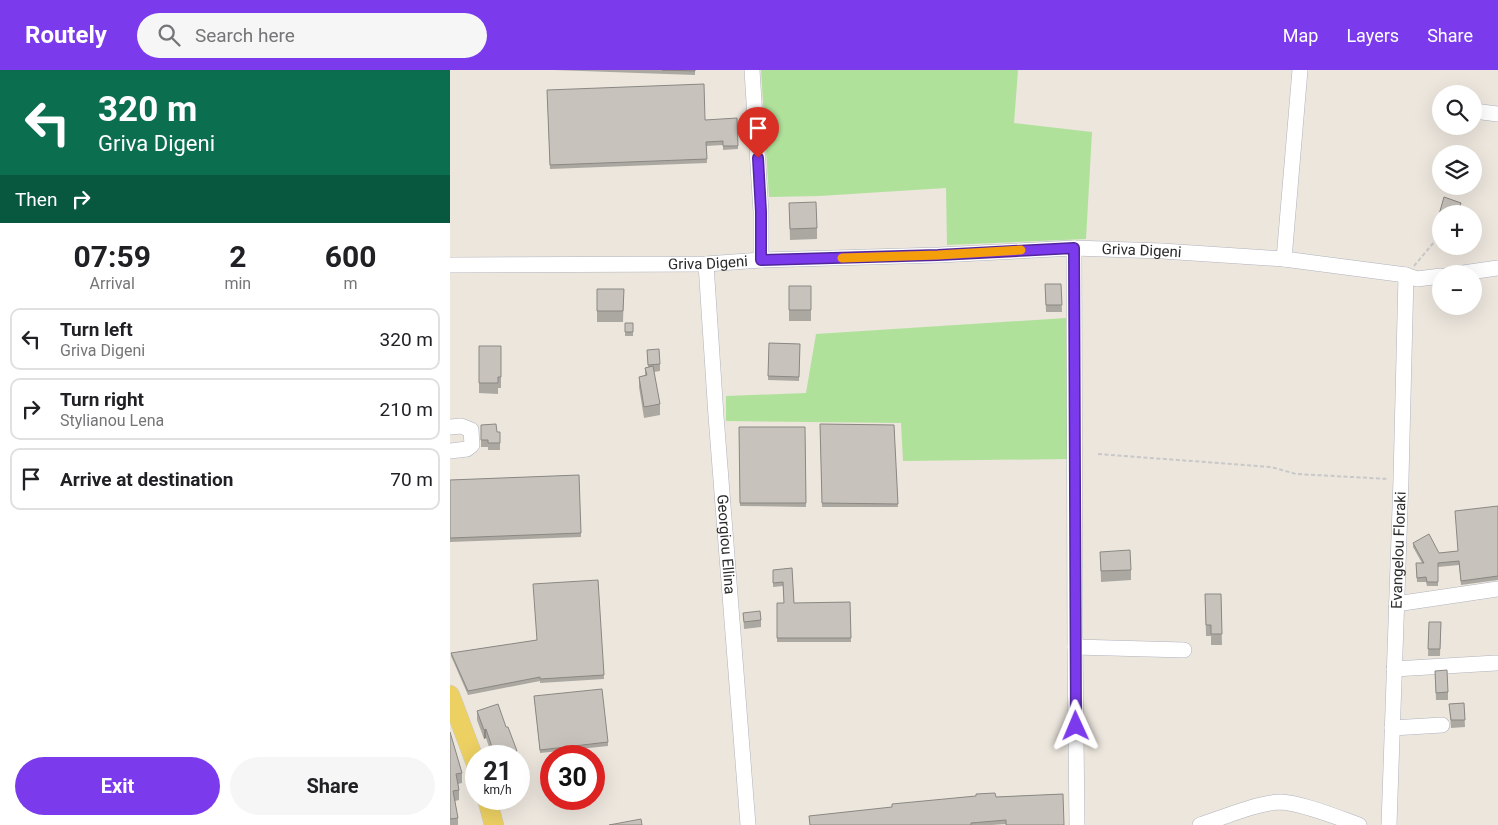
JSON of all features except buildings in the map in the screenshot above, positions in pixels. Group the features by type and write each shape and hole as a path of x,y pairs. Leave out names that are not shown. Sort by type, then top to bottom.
{"main road":[{"path":"450,695 469,745"},
{"path":"490,810 494,825"}],"street":[{"path":"752,70 761,212 761,260"},
{"path":"1284,259 1300,70"},
{"path":"1482,112 1498,114"},
{"path":"1074,248 1075,647 1078,825"},
{"name":"Griva Digeni","path":"450,265 706,264 761,260 938,255 1074,248 1162,250 1284,259 1406,275 1417,279 1432,277"},
{"name":"Georgiou Ellina","path":"706,264 748,825"},
{"path":"1482,270 1498,268"},
{"name":"Evangelou Floraki","path":"1389,825 1406,275"},
{"path":"450,426 461,426 471,430 472,446 467,450 450,451"},
{"path":"1396,604 1498,589"},
{"path":"1075,647 1184,650"},
{"path":"1394,669 1496,662"},
{"path":"1392,728 1442,726"},
{"path":"1200,825 1280,802 1359,825"}],"path":[{"path":"1406,275 1432,244"},
{"path":"1098,454 1271,467 1296,474 1401,480"}],"green space":[{"path":"761,70 1018,70 1014,123 1092,132 1086,239 947,245 946,188 819,196 769,197"},
{"path":"1066,318 1069,459 903,461 901,423 726,421 726,396 806,393 816,334"}],"slow traffic":[{"path":"842,258 1021,250"}],"route":[{"path":"758,158 761,260 938,255 1074,248 1074,607 1076,726"}]}
